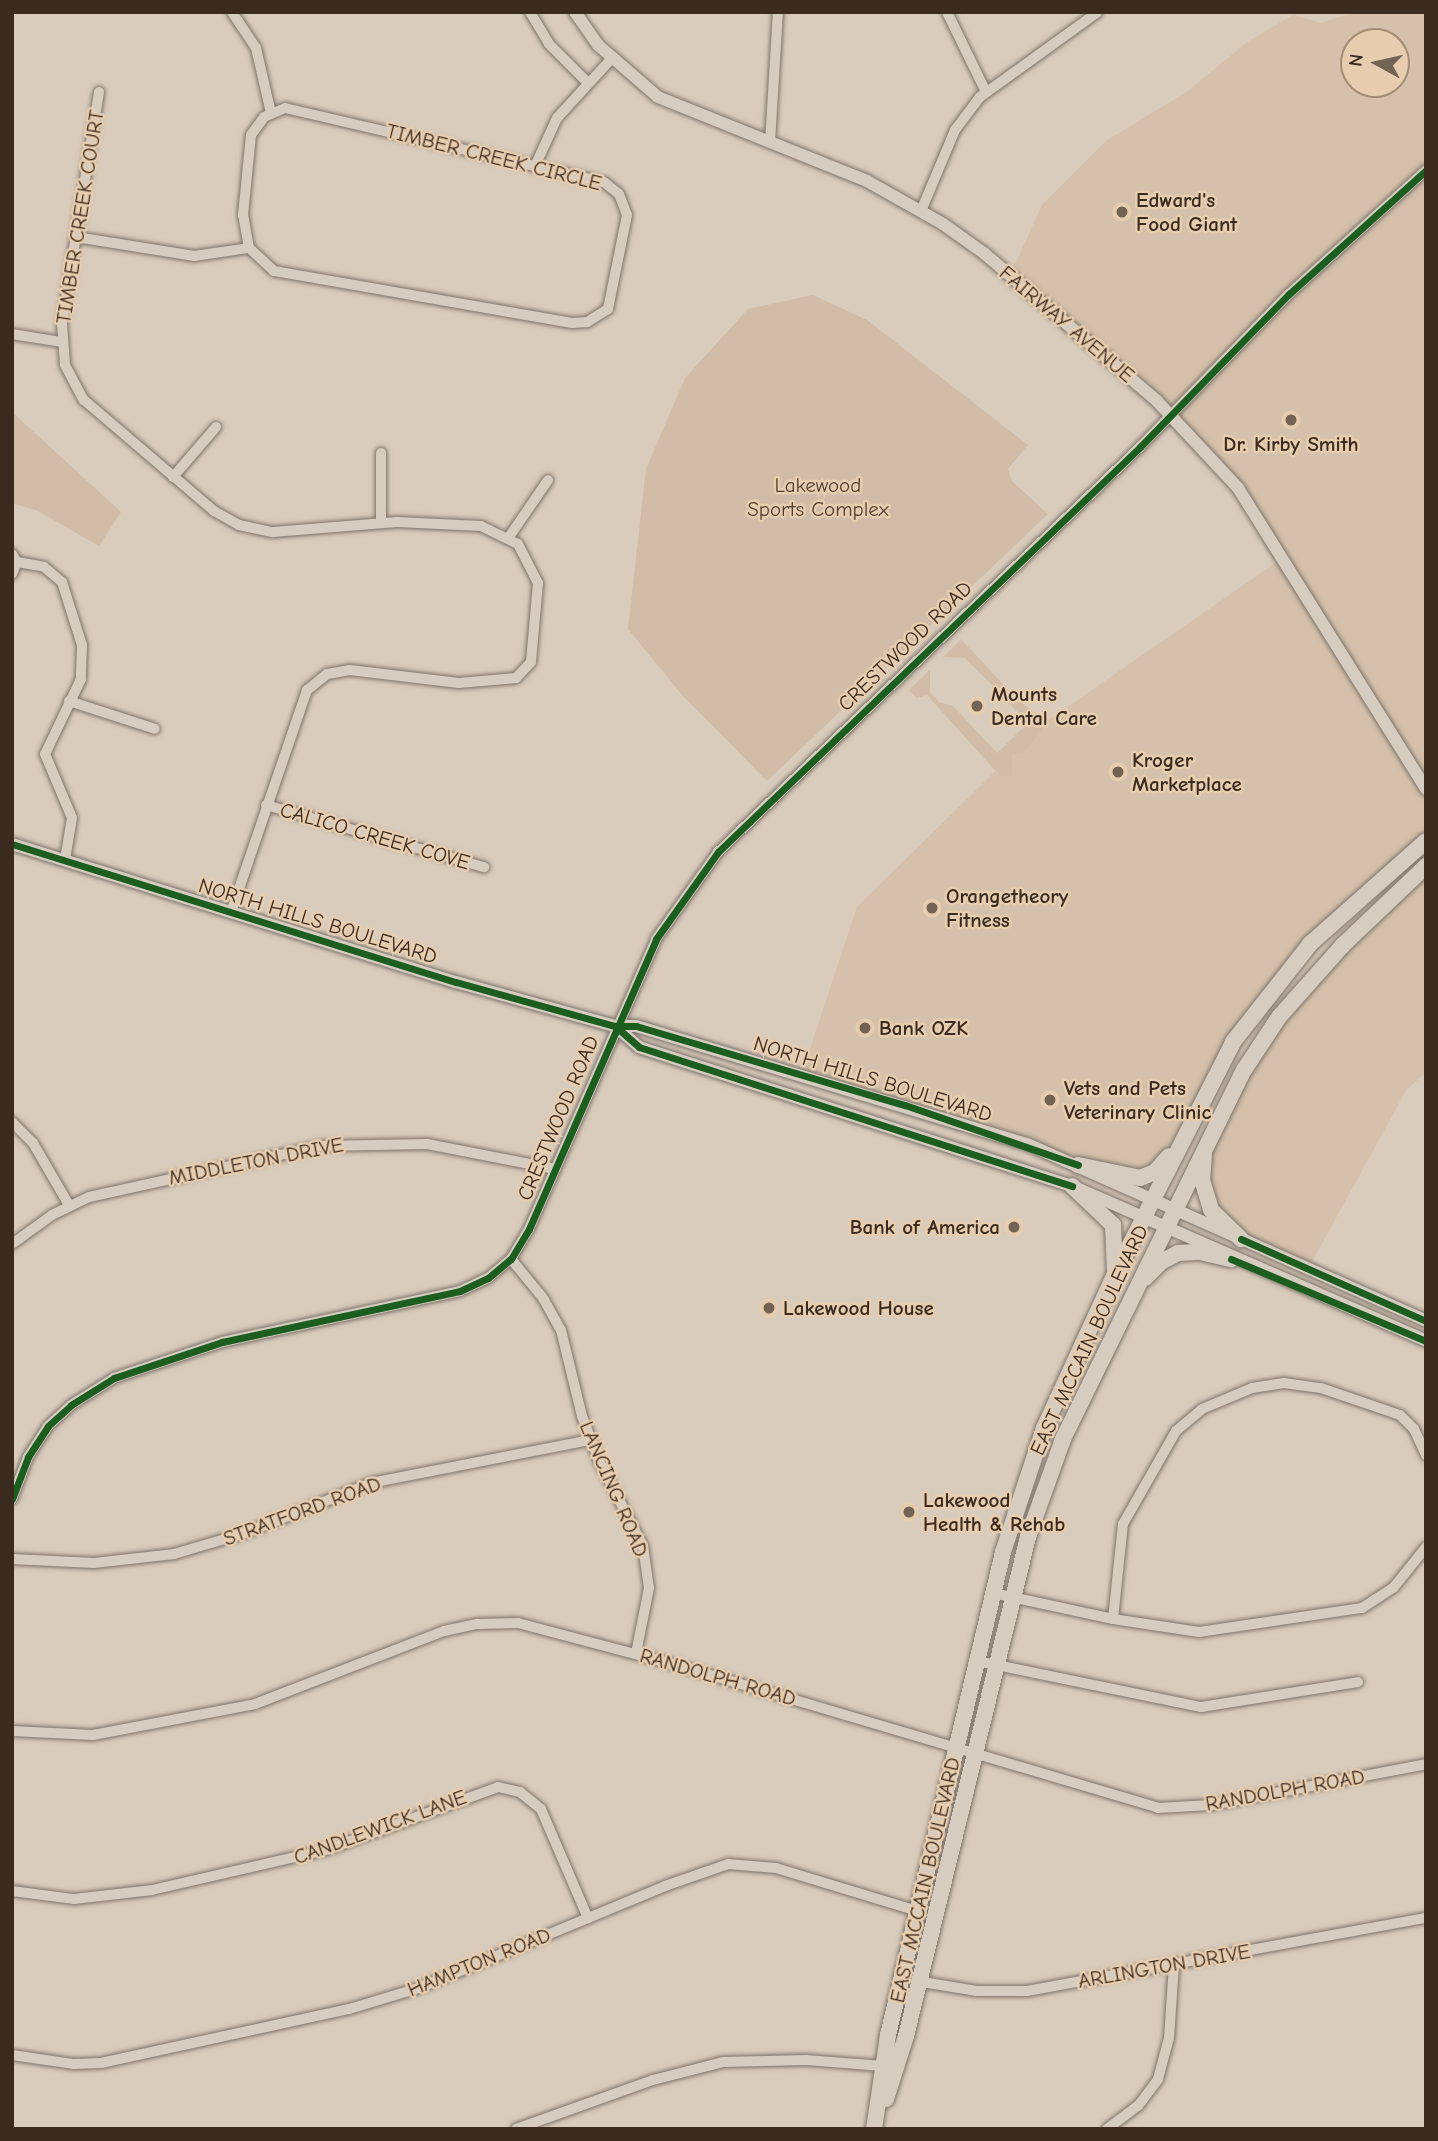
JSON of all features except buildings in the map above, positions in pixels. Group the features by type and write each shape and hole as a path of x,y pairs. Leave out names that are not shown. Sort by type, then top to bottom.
{"main road":[{"name":"EAST MCCAIN BOULEVARD","path":"875,2129 883,2066 917,1911 993,1593 1032,1459 1114,1276 1233,1042 1289,968 1426,841"},
{"name":"EAST MCCAIN BOULEVARD","path":"875,2129 919,1981 1012,1599 1057,1451 1207,1140 1279,1017 1371,914 1426,866"},
{"path":"1078,1164 1124,1177 1143,1177 1155,1172 1186,1136"},
{"path":"1207,1140 1201,1168 1205,1194 1211,1210 1241,1239"},
{"path":"1072,1186 1112,1225 1117,1257 1114,1276"},
{"path":"1137,1288 1161,1262 1178,1253 1200,1252 1231,1259"}],"street":[{"path":"76,237 194,256 249,247 243,215 249,142 257,125 271,113 256,48 232,12"},
{"path":"530,12 549,44 588,83"},
{"name":"FAIRWAY AVENUE","path":"575,12 611,59 635,81 672,104 867,181 921,211 985,254 1171,414 1238,488 1426,789"},
{"path":"769,142 778,12"},
{"path":"947,12 986,92"},
{"path":"921,211 955,130 986,92 1098,12"},
{"path":"535,166 556,118 611,59"},
{"name":"TIMBER CREEK COURT","path":"62,342 99,92"},
{"name":"TIMBER CREEK CIRCLE","path":"249,247 274,271 298,277 587,322 608,309 614,293 625,207 604,181 300,108 271,113"},
{"name":"CRESTWOOD ROAD","path":"12,1499 28,1457 48,1426 71,1405 114,1378 222,1342 460,1290 488,1278 511,1259 555,1169 615,1026 656,939 718,852 1171,414 1289,294 1426,170"},
{"path":"12,334 62,342 65,365 84,400 224,518 257,530 294,532 381,523 459,524 509,537 535,571 539,592 531,662 516,678 459,683 350,670 327,674 301,699 231,912"},
{"path":"173,477 216,427"},
{"path":"381,453 381,523"},
{"path":"509,537 548,480"},
{"path":"12,574 15,558 44,567 66,593 85,664 45,754 72,818 65,860"},
{"path":"69,701 155,729"},
{"name":"CALICO CREEK COVE","path":"266,805 484,867"},
{"name":"NORTH HILLS BOULEVARD","path":"12,844 615,1026 636,1026 905,1105 1078,1164 1426,1321"},
{"name":"NORTH HILLS BOULEVARD","path":"615,1026 639,1047 1072,1186 1231,1259 1426,1341"},
{"path":"12,1122 33,1143 69,1205"},
{"name":"MIDDLETON DRIVE","path":"12,1244 69,1205 134,1185 354,1142 427,1144 555,1169"},
{"name":"LANCING ROAD","path":"511,1259 543,1298 561,1330 591,1440 646,1557 648,1602 636,1653"},
{"path":"1113,1619 1123,1524 1176,1431 1202,1409 1252,1388 1284,1383 1321,1388 1400,1415 1414,1429 1426,1455"},
{"name":"STRATFORD ROAD","path":"12,1559 94,1563 174,1554 245,1533 372,1483 591,1440"},
{"path":"993,1593 1113,1619 1199,1632 1335,1615 1362,1608 1394,1587 1426,1546"},
{"name":"RANDOLPH ROAD","path":"12,1731 93,1735 255,1704 418,1641 478,1624 543,1627 1157,1808 1212,1805 1426,1764"},
{"path":"977,1661 1201,1706 1246,1703 1358,1682"},
{"name":"CANDLEWICK LANE","path":"12,1891 74,1899 152,1890 329,1849 498,1787 520,1792 541,1809 588,1918"},
{"name":"HAMPTON ROAD","path":"12,2054 74,2064 101,2063 349,2009 419,1988 708,1869 745,1863 794,1872 935,1917"},
{"name":"ARLINGTON DRIVE","path":"902,1978 977,1991 1027,1992 1426,1918"},
{"path":"1107,2129 1138,2106 1158,2079 1169,2038 1174,1965"},
{"path":"516,2129 653,2080 723,2062 806,2060 883,2066"}],"shaded area":[{"path":"1355,12 1426,12 1426,843 1270,992 1155,1172 1124,1177 801,1076 857,907 1044,723 1281,559 1210,453 1010,275 1042,205 1107,140 1188,91 1247,42 1293,15 1321,23"},
{"path":"1426,869 1426,1073 1407,1089 1308,1269 1249,1243 1205,1194 1201,1168 1279,1017"}],"green space":[{"name":"Lakewood Sports Complex","path":"813,295 867,320 1028,445 1008,469 1012,481 1048,514 767,781 682,695 628,629 646,469 685,378 748,309"},
{"path":"12,412 121,512 99,546 38,511 12,503"},
{"path":"961,639 1012,694 1006,699 965,658 943,657"},
{"path":"930,670 930,692 939,702 953,706 997,753 1028,723 1007,701 1013,695 1036,714 1043,729 1023,753 1012,754 1012,775 1001,777 927,695 917,698 909,690"}],"cycle path":[{"path":"12,1499 28,1457 48,1426 71,1405 114,1378 222,1342 460,1291 488,1278 511,1259 529,1229 656,939 718,852 1140,447 1289,294 1426,170"},
{"path":"12,844 456,982 615,1026 636,1026 905,1105 1078,1165"},
{"path":"615,1026 639,1047 1072,1186"},
{"path":"1241,1239 1426,1321"},
{"path":"1231,1259 1426,1341"}],"place":[{"name":"Edward's Food Giant","path":"1122,212"},
{"name":"Dr. Kirby Smith","path":"1291,420"},
{"name":"Mounts Dental Care","path":"977,706"},
{"name":"Kroger Marketplace","path":"1118,772"},
{"name":"Orangetheory Fitness","path":"932,908"},
{"name":"Bank OZK","path":"865,1028"},
{"name":"Vets and Pets Veterinary Clinic","path":"1050,1100"},
{"name":"Bank of America","path":"1014,1227"},
{"name":"Lakewood House","path":"769,1308"},
{"name":"Lakewood Health & Rehab","path":"909,1512"}]}
